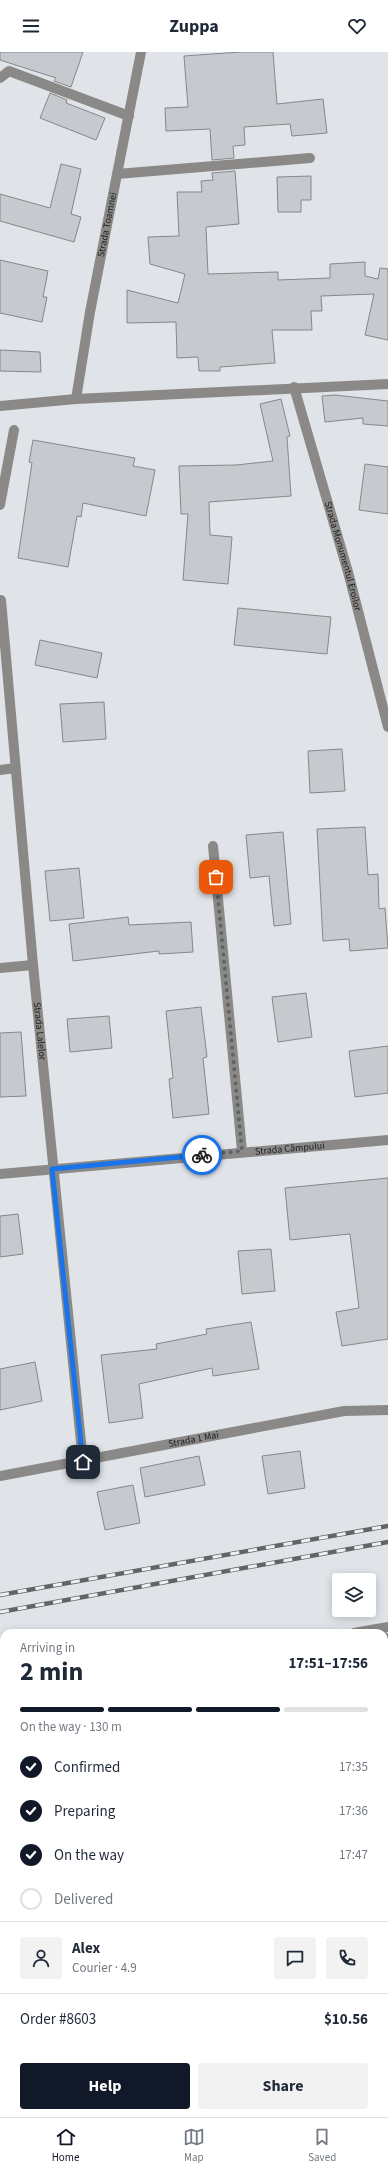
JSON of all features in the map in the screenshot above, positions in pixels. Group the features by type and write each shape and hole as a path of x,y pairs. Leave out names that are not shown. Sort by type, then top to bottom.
{"street":[{"name":"Strada Toamnei","path":"76,399 90,312 141,52"},
{"path":"0,78 9,71 129,116"},
{"path":"117,174 310,158"},
{"path":"0,406 76,399 294,387 388,384"},
{"name":"Strada Monumentul Eroilor","path":"294,387 348,572 388,727"},
{"path":"0,505 14,430"},
{"name":"Strada Lalelor","path":"0,599 52,1169 83,1462"},
{"path":"0,770 15,768"},
{"path":"213,846 242,1151"},
{"path":"0,968 33,965"},
{"name":"Strada Câmpului","path":"0,1174 242,1151 388,1140"},
{"name":"Strada 1 Mai","path":"0,1476 83,1462 344,1411 388,1410"}],"building":[{"path":"0,52 83,52 71,87 54,81 56,78 0,60"},
{"path":"241,52 273,52 277,104 323,99 327,133 292,136 290,124 244,127 245,145 233,146 234,158 212,160 210,129 166,131 165,108 188,107 184,56"},
{"path":"50,93 67,100 66,103 105,118 96,140 40,118"},
{"path":"61,164 81,169 71,214 81,217 74,242 0,221 0,194 50,208"},
{"path":"235,171 239,224 206,227 208,274 278,272 278,280 330,278 330,264 365,262 365,276 378,279 380,268 388,269 388,340 365,335 374,294 321,296 322,311 311,311 312,330 272,330 275,363 220,367 220,371 199,371 198,357 177,358 176,322 127,323 127,290 178,303 185,274 150,264 148,237 179,236 177,192 202,192 201,181 213,180 212,173"},
{"path":"311,176 311,200 301,200 301,212 278,212 277,177"},
{"path":"0,260 48,271 43,297 47,297 42,322 0,313"},
{"path":"0,350 40,352 41,372 0,371"},
{"path":"335,395 388,401 388,426 363,424 363,418 325,422 322,396"},
{"path":"281,399 290,436 287,437 291,496 209,502 210,535 232,537 228,584 183,580 188,514 181,514 179,466 236,465 273,461 260,404"},
{"path":"33,440 135,458 133,466 155,470 146,516 83,503 81,517 77,516 68,567 18,558 32,463 29,462"},
{"path":"365,464 388,467 388,514 359,510"},
{"path":"238,608 331,617 327,654 234,645"},
{"path":"40,640 102,653 97,678 35,665"},
{"path":"104,702 106,739 63,742 60,704"},
{"path":"342,749 345,791 310,793 308,751"},
{"path":"365,827 368,875 378,874 379,909 385,908 388,948 350,951 349,939 323,941 317,829"},
{"path":"283,832 291,924 274,926 269,876 250,878 246,835"},
{"path":"79,868 84,918 50,921 45,871"},
{"path":"128,917 129,925 191,922 193,952 159,954 159,951 73,961 69,924"},
{"path":"306,993 312,1037 278,1042 272,997"},
{"path":"201,1007 207,1057 203,1058 209,1114 173,1118 169,1079 173,1078 166,1011"},
{"path":"109,1016 112,1048 70,1052 67,1019"},
{"path":"21,1032 26,1096 0,1097 0,1033"},
{"path":"388,1046 388,1093 355,1097 349,1051"},
{"path":"388,1178 388,1339 342,1346 336,1312 359,1308 350,1234 290,1240 285,1188"},
{"path":"18,1214 23,1254 0,1257 0,1216"},
{"path":"271,1249 275,1291 242,1294 238,1251"},
{"path":"251,1322 259,1369 213,1376 212,1368 139,1384 143,1418 109,1423 101,1355 157,1349 156,1344 207,1334 206,1329"},
{"path":"35,1362 42,1401 0,1410 0,1369"},
{"path":"300,1451 305,1488 268,1494 262,1456"},
{"path":"199,1456 205,1485 145,1497 140,1468"},
{"path":"133,1485 140,1523 105,1530 97,1492"}],"railway":[{"path":"0,1595 388,1526"},
{"path":"0,1612 388,1542"}],"way so far":[{"path":"202,1155 242,1151 216,877"}],"route":[{"path":"83,1462 52,1169 202,1155"}]}
